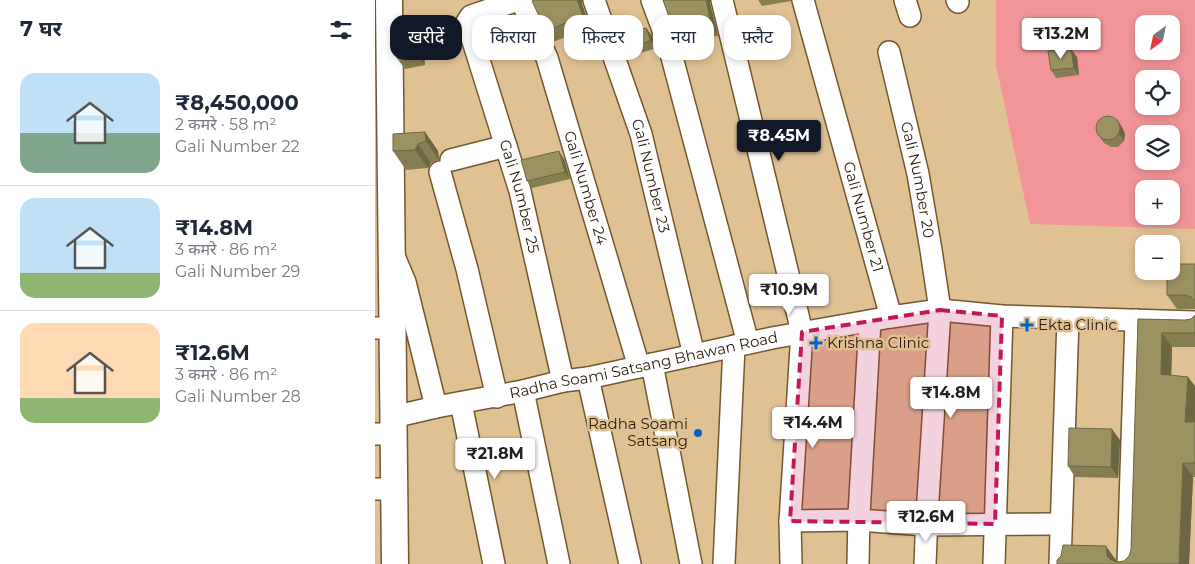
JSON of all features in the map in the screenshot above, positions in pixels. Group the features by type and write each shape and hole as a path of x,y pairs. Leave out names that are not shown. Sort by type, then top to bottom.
{"street":[{"name":"Gali Number 23","path":"594,0 641,134 694,355"},
{"path":"652,0 669,46 741,344 724,564"},
{"path":"722,0 802,332 790,521 791,564"},
{"name":"Gali Number 21","path":"803,0 891,317"},
{"path":"384,2 382,57 383,217 386,268 384,385 387,429 385,489 395,564"},
{"name":"Gali Number 25","path":"522,3 471,16 467,22 520,192 563,381"},
{"name":"Gali Number 24","path":"522,3 547,58 646,365 691,564"},
{"name":"Gali Number 20","path":"889,52 918,174 940,310 925,564"},
{"path":"497,397 467,269 446,166 506,146"},
{"path":"386,268 405,282 436,407"},
{"name":"Radha Soami Satsang Bhawan Road","path":"387,429 436,407 497,397 563,381 588,378 802,332 940,310 1002,316 1195,322"},
{"path":"994,564 1002,316"},
{"path":"1060,564 1068,318"},
{"path":"1128,564 1136,320"},
{"path":"858,564 870,321"},
{"path":"588,378 630,564"},
{"path":"523,391 559,564"},
{"path":"461,403 493,564"},
{"path":"790,521 859,520 927,525 1061,524"}],"highlighted area":[{"path":"940,310 1002,316 995,524 790,521 802,332"}],"shaded area":[{"path":"996,0 1195,0 1195,229 1030,224 996,65"}],"building":[{"path":"577,0 583,15 564,15 564,24 554,28 554,15 539,15 532,1"},
{"path":"663,0 706,0 709,15 668,15"},
{"path":"646,28 651,41 643,43 643,29"},
{"path":"1071,49 1074,68 1051,70 1048,51"},
{"path":"1108,116 1113,117 1119,123 1119,133 1113,139 1108,140 1103,139 1097,133 1096,128 1097,123 1103,117"},
{"path":"425,132 426,141 418,144 415,150 393,151 393,134"},
{"path":"559,151 565,172 527,181 521,160"},
{"path":"1180,264 1195,264 1195,301 1185,295 1167,295 1167,280 1180,280"},
{"path":"1195,315 1195,333 1162,333 1161,374 1188,377 1185,422 1195,422 1195,463 1183,463 1179,564 1057,564 1063,545 1106,546 1107,556 1117,562 1124,561 1129,556 1131,550 1138,319 1185,320 1191,319"},
{"path":"1069,428 1112,429 1111,467 1068,466"}],"place":[{"name":"Ekta Clinic","path":"1027,325"},
{"name":"Krishna Clinic","path":"816,343"},
{"name":"Radha Soami Satsang","path":"698,433"}]}
